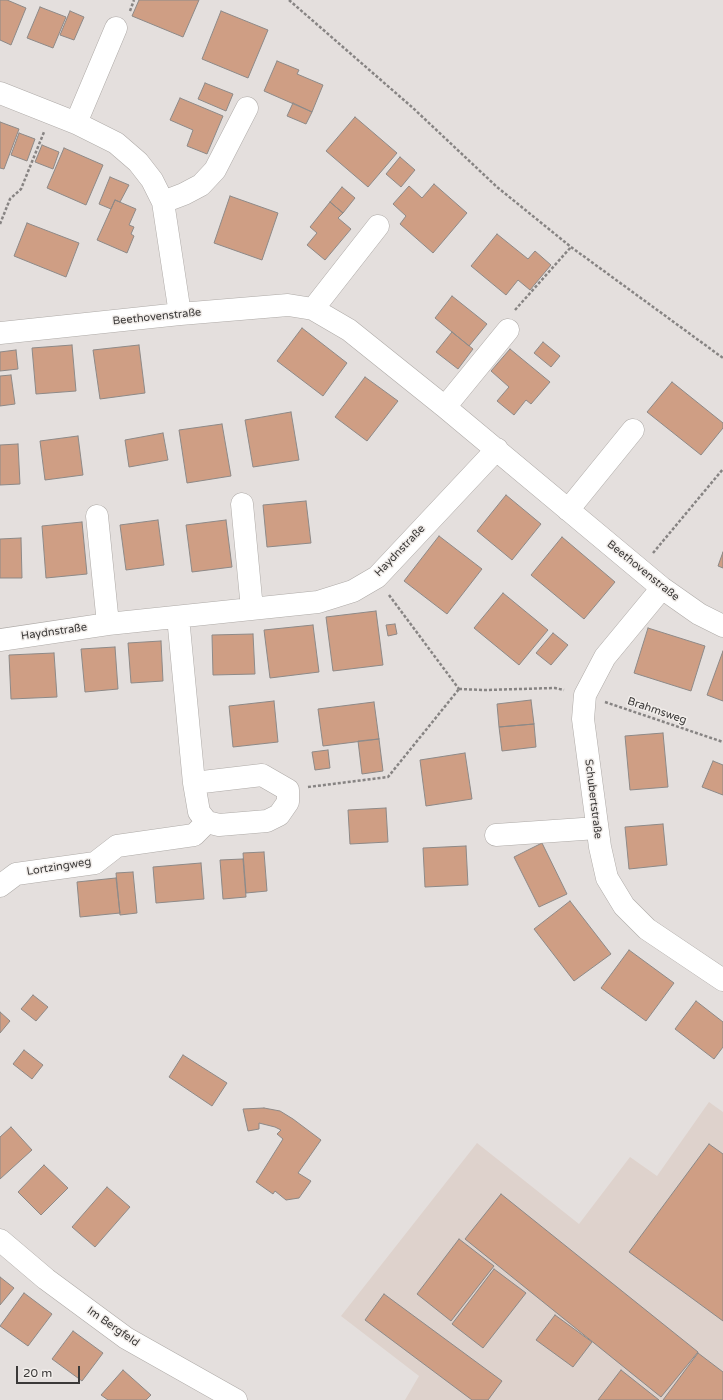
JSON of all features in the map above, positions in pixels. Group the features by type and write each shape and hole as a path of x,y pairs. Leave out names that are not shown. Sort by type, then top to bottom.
{"street":[{"path":"76,123 116,28"},
{"path":"0,93 76,123 116,143 138,162 152,180 163,202 180,314"},
{"path":"163,202 184,194 201,185 215,170 247,108"},
{"path":"313,309 378,226"},
{"name":"Beethovenstraße","path":"0,333 180,314 288,305 313,309 350,330 497,449 662,588 699,614 723,626"},
{"path":"445,407 508,330"},
{"path":"568,510 633,430"},
{"name":"Haydnstraße","path":"0,640 108,624 318,602 353,591 376,577 497,449"},
{"path":"242,504 252,609"},
{"path":"97,516 108,624"},
{"name":"Schubertstraße","path":"662,588 605,657 585,695 583,719 597,828 607,878 624,906 647,929 723,980"},
{"path":"178,617 194,783 199,812 207,822 219,825 267,821 279,815 288,802 288,790 262,775 194,783"},
{"name":"Lortzingweg","path":"0,886 16,874 95,863 117,846 194,835 207,822"},
{"path":"496,835 597,828"},
{"name":"Im Bergfeld","path":"0,1240 46,1279 126,1338 236,1400"}],"path":[{"path":"289,0 413,108 497,187 571,247 723,358"},
{"path":"0,224 10,199 21,189 52,114"},
{"path":"508,330 510,315 571,247"},
{"path":"640,569 723,469"},
{"path":"288,790 388,777 459,689 376,577"},
{"name":"Brahmsweg","path":"459,689 485,690 555,688 585,695 723,742"}],"shaded area":[{"path":"709,1102 723,1112 723,1400 405,1400 419,1376 341,1316 477,1143 579,1224 630,1157 657,1176"}],"building":[{"path":"0,0 7,0 26,8 11,45 0,40"},
{"path":"139,0 199,0 183,37 132,16"},
{"path":"40,7 66,17 53,48 27,38"},
{"path":"70,11 84,17 74,40 60,35"},
{"path":"221,11 268,30 248,78 202,59"},
{"path":"277,61 299,70 297,74 323,85 312,112 264,91"},
{"path":"205,83 233,94 226,111 198,99"},
{"path":"180,98 223,116 207,154 187,146 193,130 170,120"},
{"path":"293,103 312,112 306,124 287,116"},
{"path":"355,117 397,153 368,187 326,151"},
{"path":"0,122 19,129 4,169 0,168"},
{"path":"19,133 35,139 27,161 11,155"},
{"path":"42,145 59,152 53,169 35,162"},
{"path":"64,148 103,165 86,205 47,188"},
{"path":"400,157 415,170 401,187 386,174"},
{"path":"110,177 129,185 120,202 115,200 111,209 99,204"},
{"path":"434,184 467,213 433,253 400,224 406,216 393,204 409,186 422,198"},
{"path":"342,187 355,198 343,213 330,202"},
{"path":"230,196 278,213 262,260 214,243"},
{"path":"115,200 136,209 129,225 134,227 131,234 134,236 127,253 97,240"},
{"path":"330,202 343,213 338,218 351,229 325,260 307,245 317,233 310,227"},
{"path":"27,223 79,243 66,277 14,256"},
{"path":"497,234 528,259 535,251 551,265 530,290 518,280 506,295 471,266"},
{"path":"452,296 487,324 469,346 435,318"},
{"path":"302,328 347,363 323,396 277,361"},
{"path":"452,332 473,349 458,369 436,352"},
{"path":"543,342 560,356 551,367 534,353"},
{"path":"72,345 76,391 36,394 32,348"},
{"path":"139,345 145,393 100,399 93,350"},
{"path":"510,349 550,382 531,404 526,400 514,415 497,401 509,387 491,371"},
{"path":"16,350 18,369 0,371 0,352"},
{"path":"11,375 15,404 0,406 0,376"},
{"path":"365,377 398,401 367,441 335,417"},
{"path":"672,382 723,423 723,428 701,455 647,412"},
{"path":"291,412 299,460 253,467 245,420"},
{"path":"222,424 231,476 187,483 179,430"},
{"path":"163,433 168,460 129,467 125,440"},
{"path":"78,436 83,475 45,480 40,441"},
{"path":"18,444 20,484 0,485 0,445"},
{"path":"506,495 541,524 512,560 477,531"},
{"path":"306,501 311,543 267,547 263,505"},
{"path":"158,520 164,565 126,570 120,525"},
{"path":"226,520 232,567 192,572 186,525"},
{"path":"82,522 87,574 46,578 42,526"},
{"path":"439,536 482,569 447,614 404,581"},
{"path":"562,537 615,582 584,619 531,575"},
{"path":"21,538 22,578 0,578 0,539"},
{"path":"723,552 723,568 718,566"},
{"path":"503,593 548,630 519,665 474,628"},
{"path":"376,611 383,665 333,671 326,617"},
{"path":"395,624 397,634 388,636 386,625"},
{"path":"313,625 319,672 270,678 264,630"},
{"path":"648,628 705,646 691,691 634,673"},
{"path":"553,633 568,645 551,665 536,653"},
{"path":"253,634 255,674 213,675 212,635"},
{"path":"161,641 163,681 131,683 128,643"},
{"path":"115,647 118,689 85,692 81,649"},
{"path":"723,651 723,701 707,695"},
{"path":"54,653 57,697 11,699 9,655"},
{"path":"531,700 534,724 499,727 497,704"},
{"path":"274,701 278,742 233,747 229,706"},
{"path":"374,702 379,739 323,746 318,709"},
{"path":"534,724 536,747 502,751 499,727"},
{"path":"663,733 668,787 630,790 625,736"},
{"path":"379,739 383,771 362,774 358,741"},
{"path":"328,750 330,768 315,770 312,752"},
{"path":"465,753 472,799 426,806 420,760"},
{"path":"713,761 723,765 723,795 702,787"},
{"path":"386,808 388,842 350,844 348,810"},
{"path":"663,824 667,865 629,869 625,827"},
{"path":"542,843 567,894 539,907 514,857"},
{"path":"466,846 468,885 425,887 423,848"},
{"path":"264,852 267,891 246,893 243,853"},
{"path":"243,859 246,897 223,899 220,860"},
{"path":"201,863 204,899 156,903 153,867"},
{"path":"133,872 137,913 120,915 116,873"},
{"path":"116,878 120,913 80,917 77,882"},
{"path":"570,901 611,954 574,981 534,929"},
{"path":"629,950 674,983 646,1021 601,988"},
{"path":"33,995 48,1007 36,1021 21,1009"},
{"path":"696,1001 723,1022 723,1047 714,1059 675,1029"},
{"path":"0,1012 10,1021 0,1033"},
{"path":"24,1050 43,1065 32,1079 13,1064"},
{"path":"183,1055 227,1083 212,1106 169,1077"},
{"path":"264,1108 280,1111 321,1140 298,1173 311,1181 299,1198 286,1200 275,1191 273,1194 256,1182 283,1139 277,1134 281,1130 259,1123 259,1129 248,1131 243,1109"},
{"path":"11,1127 32,1150 0,1179 0,1137"},
{"path":"709,1144 723,1154 723,1321 629,1252"},
{"path":"44,1165 68,1188 41,1215 18,1192"},
{"path":"107,1187 130,1207 95,1247 72,1227"},
{"path":"501,1194 698,1352 661,1397 465,1239"},
{"path":"459,1239 494,1266 451,1321 417,1294"},
{"path":"494,1269 526,1293 483,1348 452,1324"},
{"path":"0,1277 14,1288 0,1305"},
{"path":"24,1293 52,1314 28,1346 0,1326"},
{"path":"384,1294 502,1381 488,1400 472,1400 365,1320"},
{"path":"555,1315 592,1342 573,1367 536,1340"},
{"path":"73,1331 103,1353 82,1381 52,1359"},
{"path":"698,1353 723,1372 723,1400 663,1400"},
{"path":"123,1370 151,1395 146,1400 108,1400 101,1395"},
{"path":"621,1370 659,1400 598,1400"}]}
